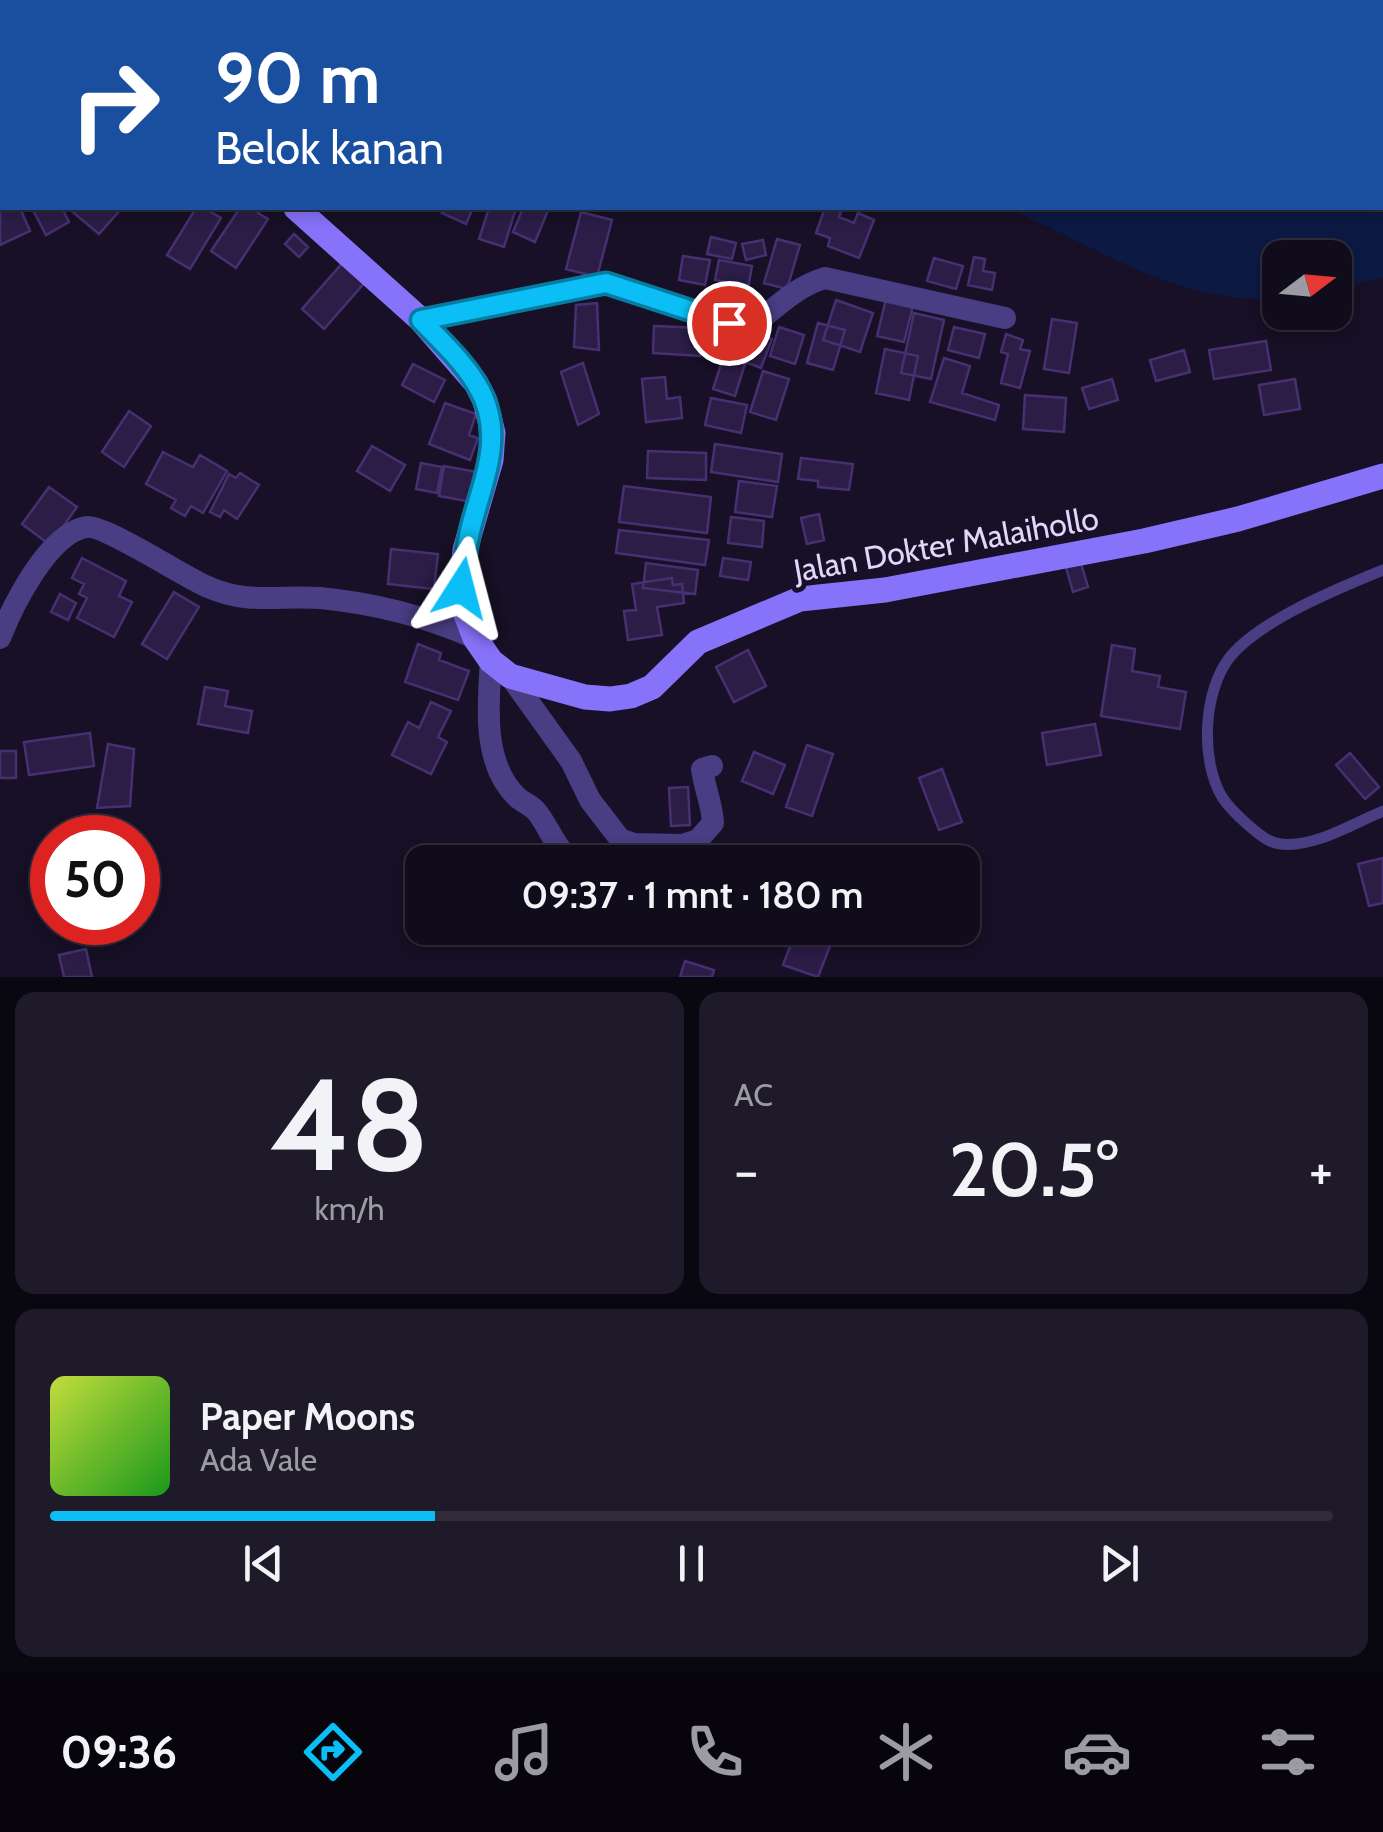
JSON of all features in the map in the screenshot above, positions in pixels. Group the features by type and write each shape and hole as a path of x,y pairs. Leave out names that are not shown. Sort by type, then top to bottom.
{"main road":[{"path":"298,210 421,320 476,382 485,401 493,433 491,460 469,536 461,588 475,638 501,668"},
{"name":"Jalan Dokter Malaihollo","path":"501,668 585,698 631,696 652,687 698,642 800,600 884,590 1144,541 1238,519 1383,476"}],"street":[{"path":"421,320 606,283 729,323 754,325 787,297 810,282 825,278 1005,318"},
{"path":"0,638 43,561 64,536 88,526 110,532 155,561 207,587 234,595 352,602 448,626 475,638"},
{"path":"501,668 572,761 590,800 620,839 634,844 682,845 698,840 712,823 711,796 702,769 712,766"},
{"path":"501,668 488,705 494,758 514,796 537,811 558,845"}],"lane":[{"path":"1383,570 1286,616 1239,650 1220,676 1208,728 1214,778 1222,797 1234,813 1266,839 1282,844 1306,841 1383,811"}],"water":[{"path":"1011,210 1383,210 1383,278 1352,284 1352,240 1262,240 1262,299 1171,283"}],"building":[{"path":"0,210 21,210 30,231 0,245"},
{"path":"33,210 63,210 69,222 46,235"},
{"path":"70,210 120,210 99,234"},
{"path":"195,210 207,210 221,218 190,269 167,255"},
{"path":"239,210 260,210 258,213 268,219 236,268 211,251"},
{"path":"444,210 472,210 466,224 442,213"},
{"path":"488,210 515,210 504,247 479,239"},
{"path":"522,210 548,210 535,242 513,232"},
{"path":"824,210 841,212 839,217 854,223 858,213 874,220 859,258 828,246 830,238 816,233"},
{"path":"581,212 612,220 597,277 566,269"},
{"path":"294,234 308,247 299,257 285,244"},
{"path":"711,237 736,243 732,259 707,254"},
{"path":"777,239 800,245 787,289 764,283"},
{"path":"763,240 766,255 746,260 742,244"},
{"path":"683,256 710,260 705,285 679,280"},
{"path":"974,257 985,259 983,271 995,273 992,290 968,285"},
{"path":"934,258 963,266 956,289 927,281"},
{"path":"345,260 367,280 324,329 302,309"},
{"path":"719,260 752,266 746,300 722,295 725,282 715,280"},
{"path":"886,299 913,306 904,342 877,336"},
{"path":"836,300 873,313 860,352 823,340"},
{"path":"597,303 599,350 574,347 576,305"},
{"path":"914,313 944,320 931,379 901,373"},
{"path":"1052,319 1077,323 1069,373 1044,369"},
{"path":"818,323 845,330 833,370 807,363"},
{"path":"654,326 702,328 701,356 653,353"},
{"path":"779,327 804,335 795,364 770,356"},
{"path":"954,327 985,334 979,358 948,350"},
{"path":"744,329 772,339 761,368 734,358"},
{"path":"1006,334 1023,340 1020,349 1030,351 1020,388 1001,383 1008,354 1001,352"},
{"path":"1266,341 1271,370 1214,379 1209,350"},
{"path":"885,349 918,356 909,400 876,393"},
{"path":"1184,350 1190,372 1156,381 1150,360"},
{"path":"723,358 745,364 735,396 713,389"},
{"path":"944,358 970,366 962,393 999,405 995,420 930,402"},
{"path":"583,363 599,414 578,425 561,372"},
{"path":"413,364 445,380 434,402 402,385"},
{"path":"763,371 789,379 776,420 750,412"},
{"path":"665,377 667,399 680,397 682,418 646,422 642,379"},
{"path":"1112,379 1118,400 1089,409 1082,388"},
{"path":"1295,379 1300,409 1264,415 1259,385"},
{"path":"1025,395 1066,398 1064,432 1023,429"},
{"path":"711,398 747,405 741,433 705,425"},
{"path":"445,403 476,414 469,435 478,438 470,460 429,444"},
{"path":"129,411 151,426 124,467 102,452"},
{"path":"715,444 782,454 778,482 711,472"},
{"path":"372,446 405,465 390,491 357,471"},
{"path":"648,451 706,453 706,480 647,478"},
{"path":"163,452 193,467 200,455 227,471 203,513 191,506 185,516 171,508 176,500 146,484"},
{"path":"801,458 853,464 849,490 818,487 818,481 798,479"},
{"path":"421,463 442,467 437,493 416,489"},
{"path":"444,466 477,472 472,502 439,496"},
{"path":"240,473 259,485 237,519 224,510 220,517 210,512 229,474 236,478"},
{"path":"739,481 777,486 772,517 735,512"},
{"path":"624,486 711,497 707,533 619,522"},
{"path":"49,487 77,507 50,545 22,524"},
{"path":"819,514 824,540 807,544 801,518"},
{"path":"731,517 764,521 762,547 728,543"},
{"path":"619,530 709,540 705,565 616,553"},
{"path":"391,549 438,554 434,589 388,584"},
{"path":"82,558 126,581 119,596 132,602 114,637 77,618 87,598 79,594 84,584 72,578"},
{"path":"723,558 751,562 748,580 720,576"},
{"path":"1080,560 1088,587 1073,592 1065,564"},
{"path":"646,563 698,570 695,594 643,588"},
{"path":"672,578 673,585 682,584 684,603 657,607 662,635 628,640 624,611 636,610 632,584"},
{"path":"174,592 199,607 167,659 142,644"},
{"path":"60,594 76,603 68,620 51,612"},
{"path":"418,644 441,653 439,660 469,671 458,700 405,682"},
{"path":"1112,645 1135,649 1132,671 1160,676 1158,687 1186,692 1180,729 1101,716"},
{"path":"748,650 766,686 734,702 716,667"},
{"path":"205,687 228,691 225,706 252,711 248,733 198,724"},
{"path":"431,702 451,711 438,737 447,742 431,774 392,755 408,722 419,728"},
{"path":"1095,724 1101,755 1047,765 1042,733"},
{"path":"90,733 94,766 29,775 24,742"},
{"path":"108,744 134,749 130,806 97,808"},
{"path":"807,745 833,754 812,816 786,807"},
{"path":"0,751 16,751 16,778 0,778"},
{"path":"754,752 785,765 773,794 742,781"},
{"path":"1350,753 1379,787 1365,799 1336,765"},
{"path":"942,769 962,822 939,830 919,778"},
{"path":"688,787 690,825 671,826 669,788"},
{"path":"1383,858 1383,903 1369,906 1358,864"},
{"path":"791,945 830,945 818,977 783,965"},
{"path":"86,949 92,977 64,977 59,955"},
{"path":"685,961 714,970 712,977 680,977"}],"route":[{"path":"461,588 472,522 491,460 493,433 476,382 421,320 606,283 729,323"}]}
